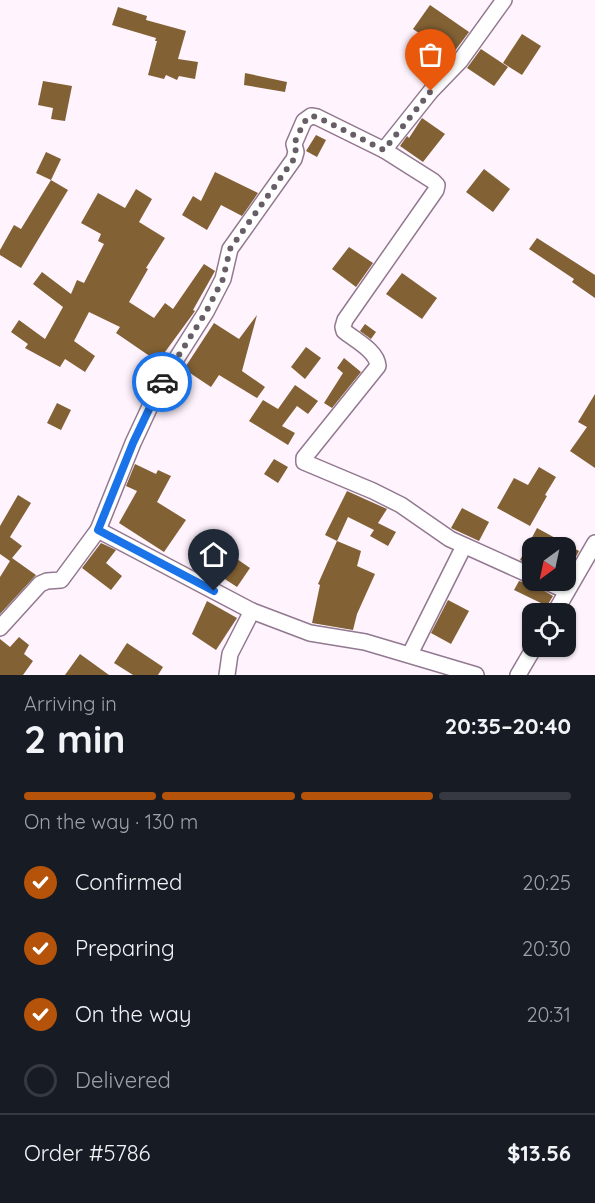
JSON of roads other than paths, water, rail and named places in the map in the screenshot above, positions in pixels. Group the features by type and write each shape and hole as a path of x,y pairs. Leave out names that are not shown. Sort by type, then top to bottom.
{"street":[{"path":"384,150 431,91 460,61 504,0"},
{"path":"0,628 40,585 47,581 62,580 98,530 133,443 161,383 223,279 230,249 294,159 296,152 294,144 304,122 311,116 384,150 433,180 437,186 345,320 344,331 374,355 378,366 304,458 304,462 373,490 401,505 450,539 522,572"},
{"path":"98,530 252,611 310,633 365,642 476,675"},
{"path":"576,576 595,543"},
{"path":"410,654 464,546"},
{"path":"560,603 567,591"},
{"path":"227,675 230,654 252,611"},
{"path":"518,675 529,657"}]}
